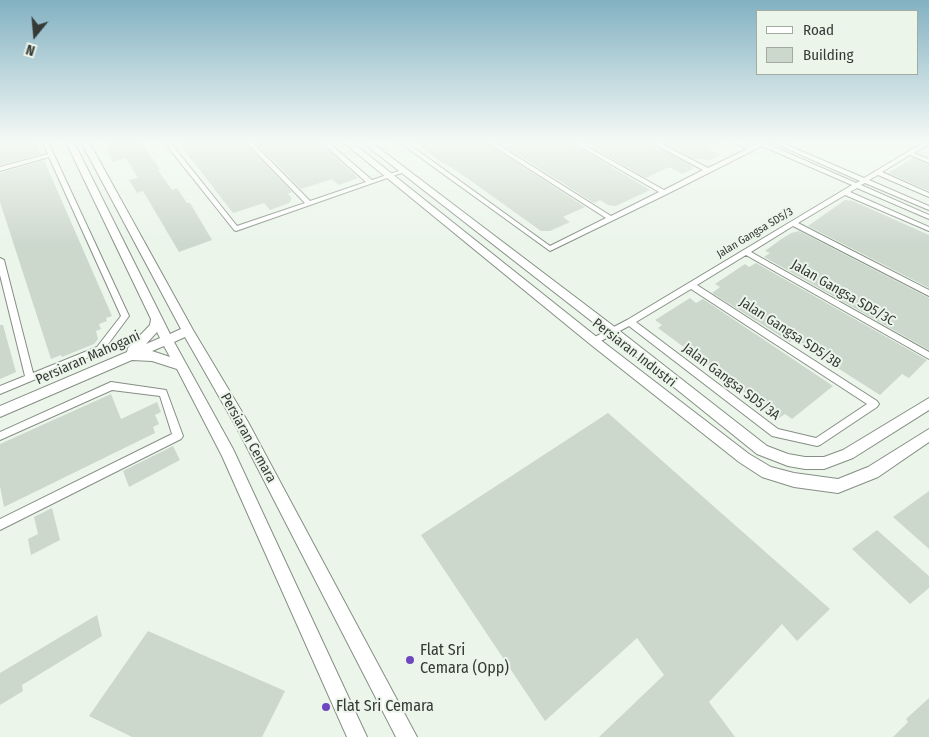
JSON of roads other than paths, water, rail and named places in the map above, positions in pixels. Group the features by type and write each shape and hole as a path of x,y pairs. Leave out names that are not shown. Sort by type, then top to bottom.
{"main road":[{"name":"Persiaran Cemara","path":"87,176 167,340 228,454 357,737"},
{"name":"Persiaran Cemara","path":"104,176 188,331 243,426 407,737"},
{"name":"Persiaran Industri","path":"411,176 612,331 762,450 805,464 824,463 848,454 929,403"},
{"name":"Persiaran Industri","path":"388,177 744,458 767,472 794,480 838,486 873,472 929,435"},
{"path":"125,358 155,328 157,319"},
{"name":"Persiaran Mahogani","path":"0,412 188,331"},
{"path":"125,358 152,356 182,366"}],"street":[{"path":"0,390 100,349 125,316 60,176"},
{"path":"194,176 236,229 388,177"},
{"path":"282,176 309,204"},
{"path":"364,176 370,182"},
{"path":"450,176 550,249 698,176"},
{"path":"544,176 612,219"},
{"path":"636,176 665,193"},
{"path":"835,176 929,218"},
{"path":"855,176 929,208"},
{"name":"Jalan Gangsa SD5/3","path":"594,341 630,322 869,176"},
{"path":"887,176 929,194"},
{"path":"844,192 929,230"},
{"path":"792,223 929,293"},
{"name":"Jalan Gangsa SD5/3C","path":"746,252 929,356"},
{"path":"0,260 30,378"},
{"name":"Jalan Gangsa SD5/3B","path":"691,285 874,404"},
{"name":"Jalan Gangsa SD5/3A","path":"630,322 775,433 817,442 874,404"},
{"path":"0,436 111,386 163,393 178,436 0,525"}],"place":[{"name":"Flat Sri Cemara (Opp)","path":"410,660"},
{"name":"Flat Sri Cemara","path":"326,707"}]}
